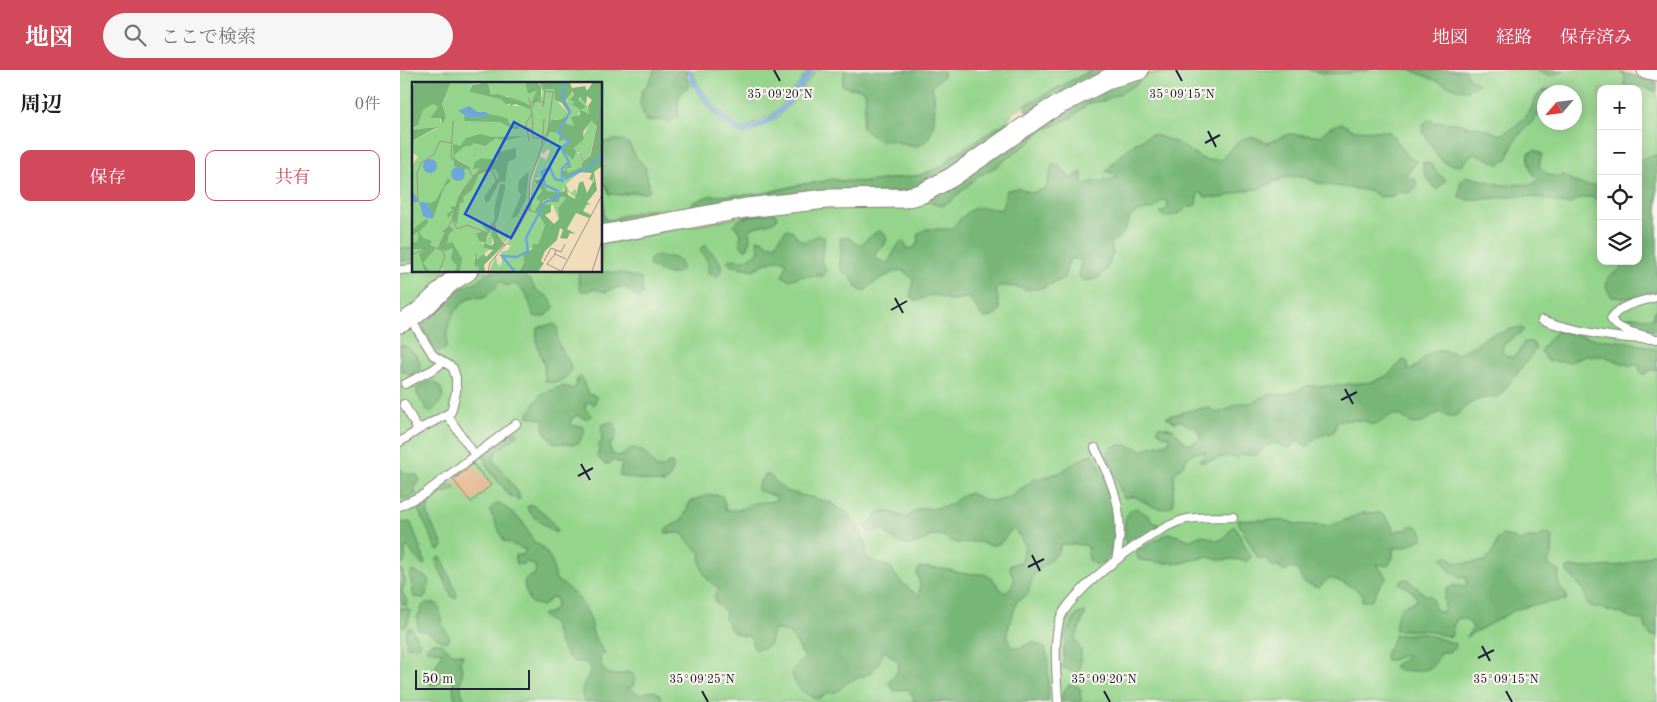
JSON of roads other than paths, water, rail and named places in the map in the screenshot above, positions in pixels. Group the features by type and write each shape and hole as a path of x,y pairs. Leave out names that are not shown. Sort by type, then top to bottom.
{"street":[{"path":"602,235 746,208 826,199 904,198 921,194 952,177 1049,110 1110,78 1139,70"},
{"path":"1647,70 1657,72"},
{"path":"405,320 456,276"}],"lane":[{"path":"1657,297 1625,307 1615,312 1612,319 1614,324 1621,328 1657,339"},
{"path":"400,442 451,412 454,403 456,378 453,368 433,354 405,320"},
{"path":"1542,320 1587,332 1633,339 1657,339"},
{"path":"405,384 434,369 443,362"},
{"path":"404,404 418,430"},
{"path":"447,415 475,455"},
{"path":"400,506 424,494 516,424"},
{"path":"1095,448 1113,486 1120,515 1119,546 1116,560"},
{"path":"1058,702 1056,639 1063,611 1073,600 1108,565 1148,538 1184,520 1233,517"}],"waterway":[{"path":"689,70 696,86 711,106 729,123 744,132 766,122 778,113 794,96 812,70"}]}
